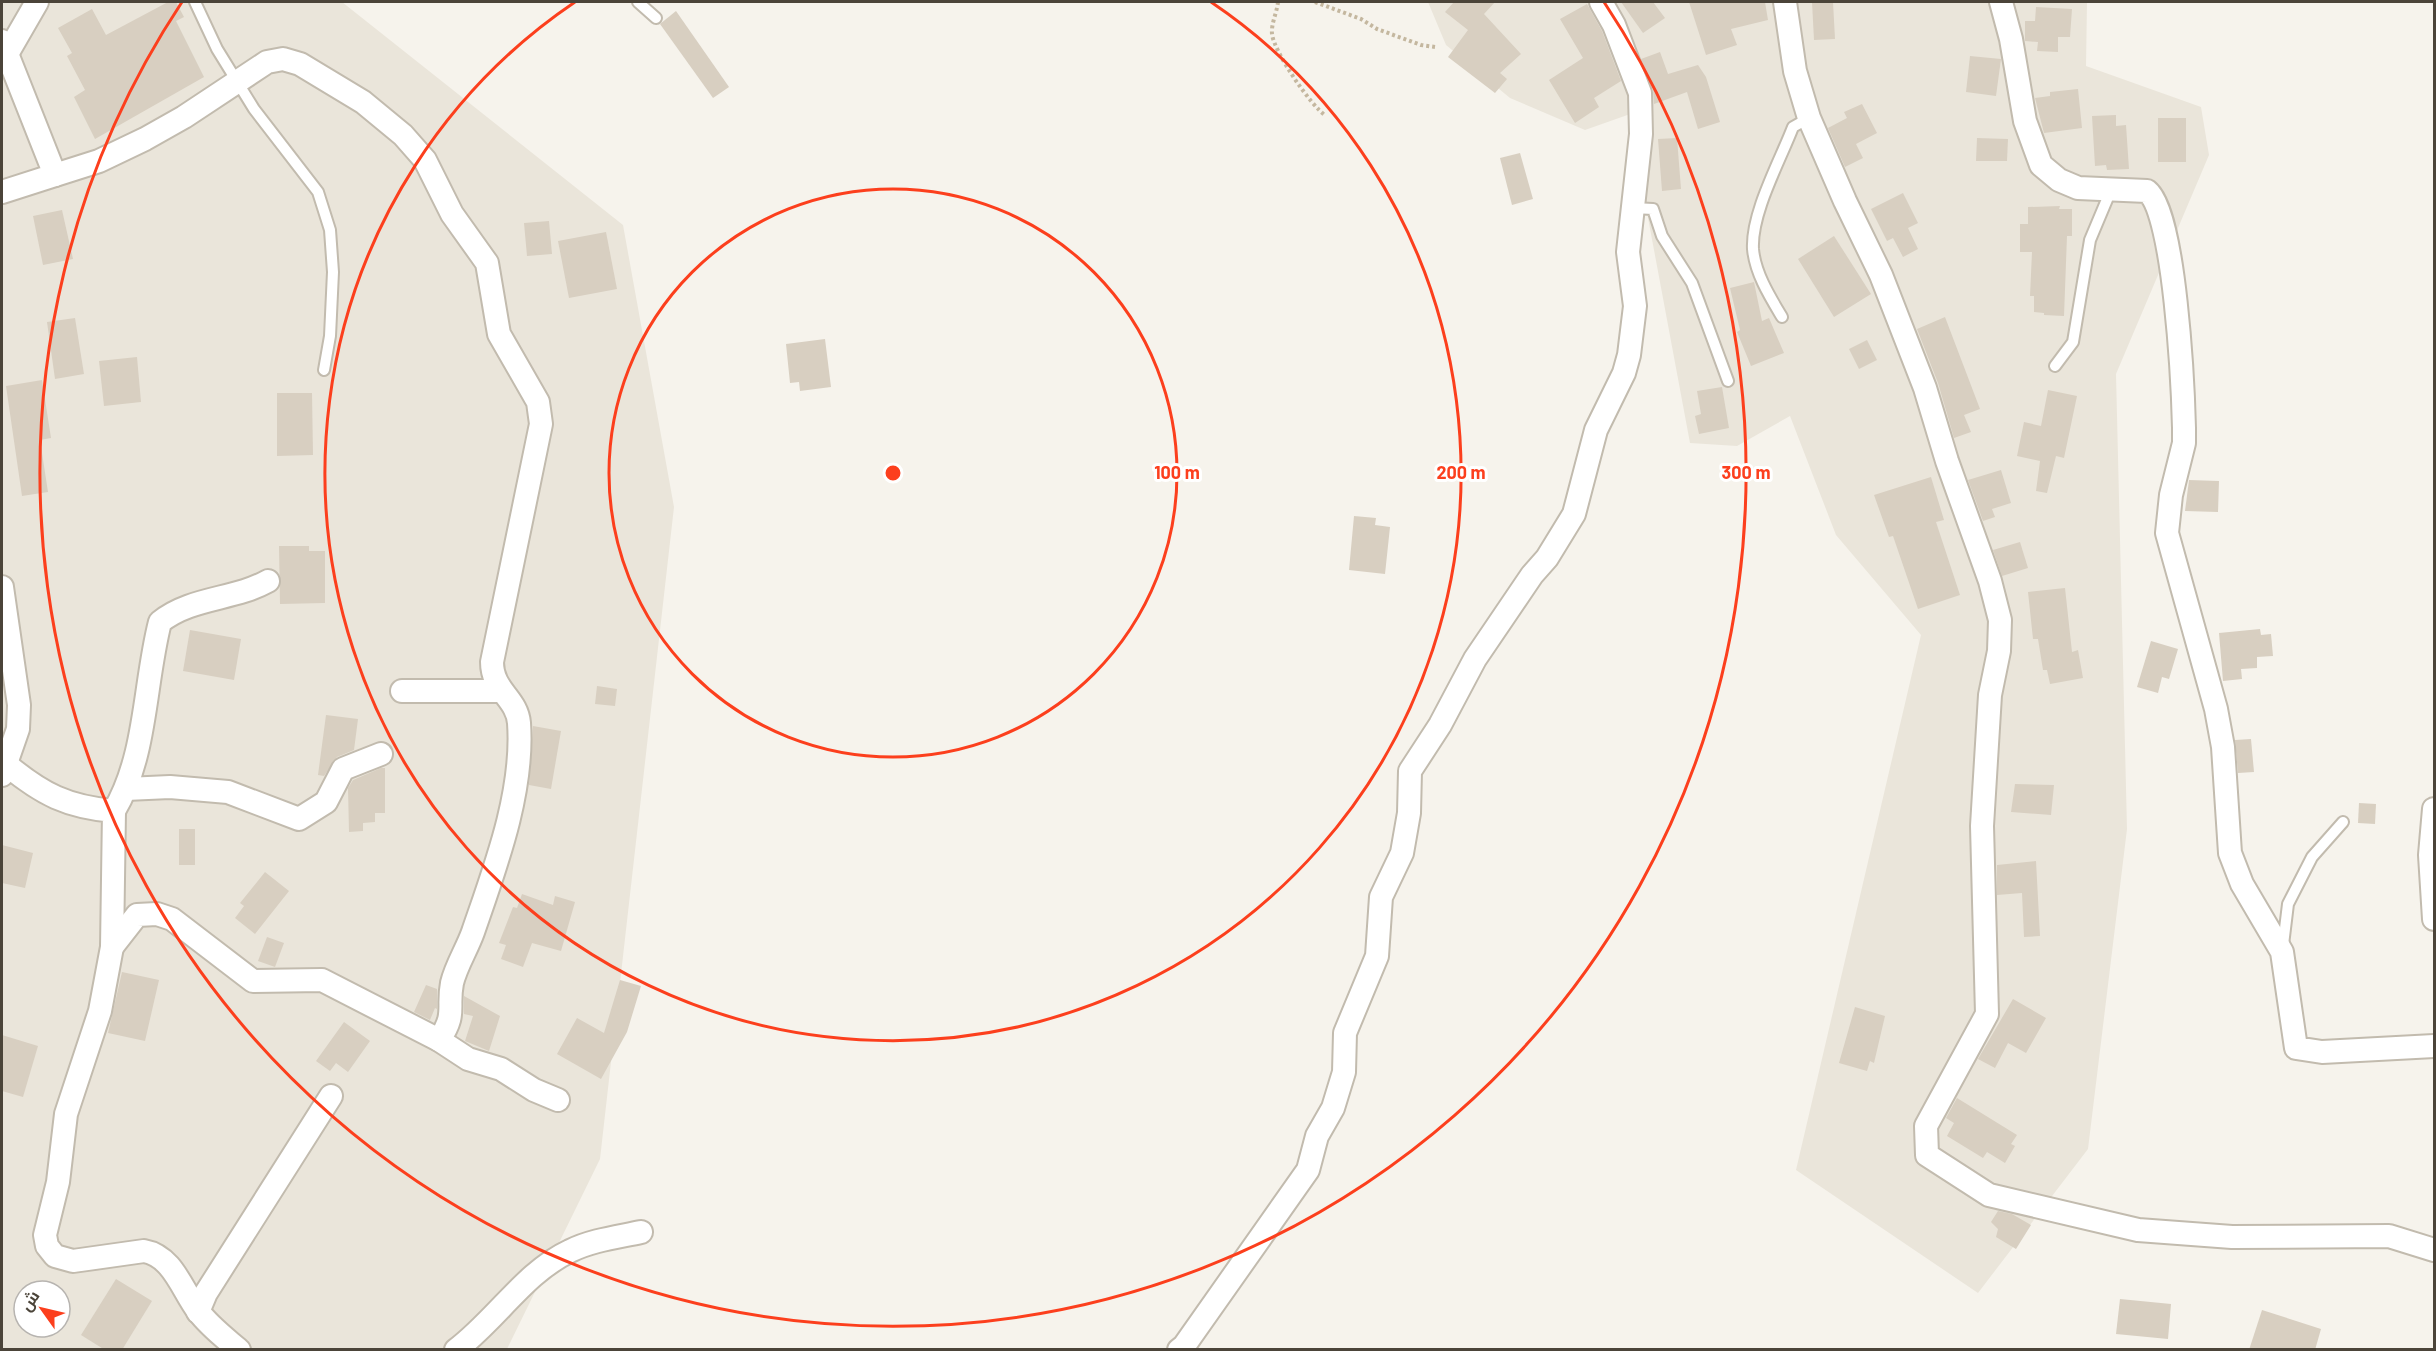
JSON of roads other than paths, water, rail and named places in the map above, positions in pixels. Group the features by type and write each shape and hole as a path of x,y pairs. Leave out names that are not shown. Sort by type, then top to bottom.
{"street":[{"path":"38,2 4,47 55,175"},
{"path":"1179,1350 1308,1170 1317,1136 1334,1108 1344,1072 1345,1033 1377,956 1381,897 1402,854 1409,813 1410,771 1440,725 1475,659 1532,575 1552,551 1574,514 1596,430 1624,373 1629,355 1635,306 1628,252 1641,134 1640,93 1614,25 1601,2"},
{"path":"1785,2 1795,71 1809,118 1845,201 1881,275 1921,378 1947,461 1990,580 2000,620 1999,651 1990,695 1982,826 1987,1014 1926,1126 1928,1155 1989,1195 2139,1230 2232,1237 2389,1236 2434,1250"},
{"path":"2001,2 2011,39 2025,121 2041,165 2068,185 2090,190 2140,189 2152,195 2165,231 2170,255 2184,428 2181,459 2171,495 2167,533 2216,709 2223,747 2230,853 2242,884 2282,952 2296,1048 2322,1052 2434,1046"},
{"path":"2,192 119,153 184,117 267,62 283,59 310,69 363,102 403,135 420,154 452,214 487,262 499,334 538,402 541,413 539,436 492,662 494,678 501,691 515,706 519,722 517,767 495,867 452,983 450,1023 439,1040"},
{"path":"239,1350 198,1312 174,1273 153,1252 144,1251 73,1262 55,1256 47,1246 45,1235 58,1182 66,1114 100,1011 112,946 114,811 126,789 160,622 173,612 195,603 251,590 268,581"},
{"path":"2,587 19,705 18,729 4,770 59,801 80,807 114,811"},
{"path":"402,691 501,691"},
{"path":"126,789 170,787 228,792 298,819 326,802 343,769 381,754"},
{"path":"2434,809 2430,855 2434,919"},
{"path":"112,946 137,915 157,914 172,919 253,981 322,980 439,1040 468,1059 501,1070 534,1090 558,1100"},
{"path":"198,1312 206,1293 331,1096"},
{"path":"456,1350 494,1317 543,1268 561,1256 571,1250 641,1232"}],"lane":[{"path":"195,2 217,49 266,127 318,192 330,230 333,272 330,325 324,370"},
{"path":"638,2 656,18"},
{"path":"1782,317 1766,289 1753,249 1758,219 1793,127 1809,118"},
{"path":"2055,366 2073,342 2090,240 2111,190"},
{"path":"1633,208 1653,209 1662,236 1696,293 1728,381"},
{"path":"2282,952 2288,904 2312,857 2343,822"}]}
